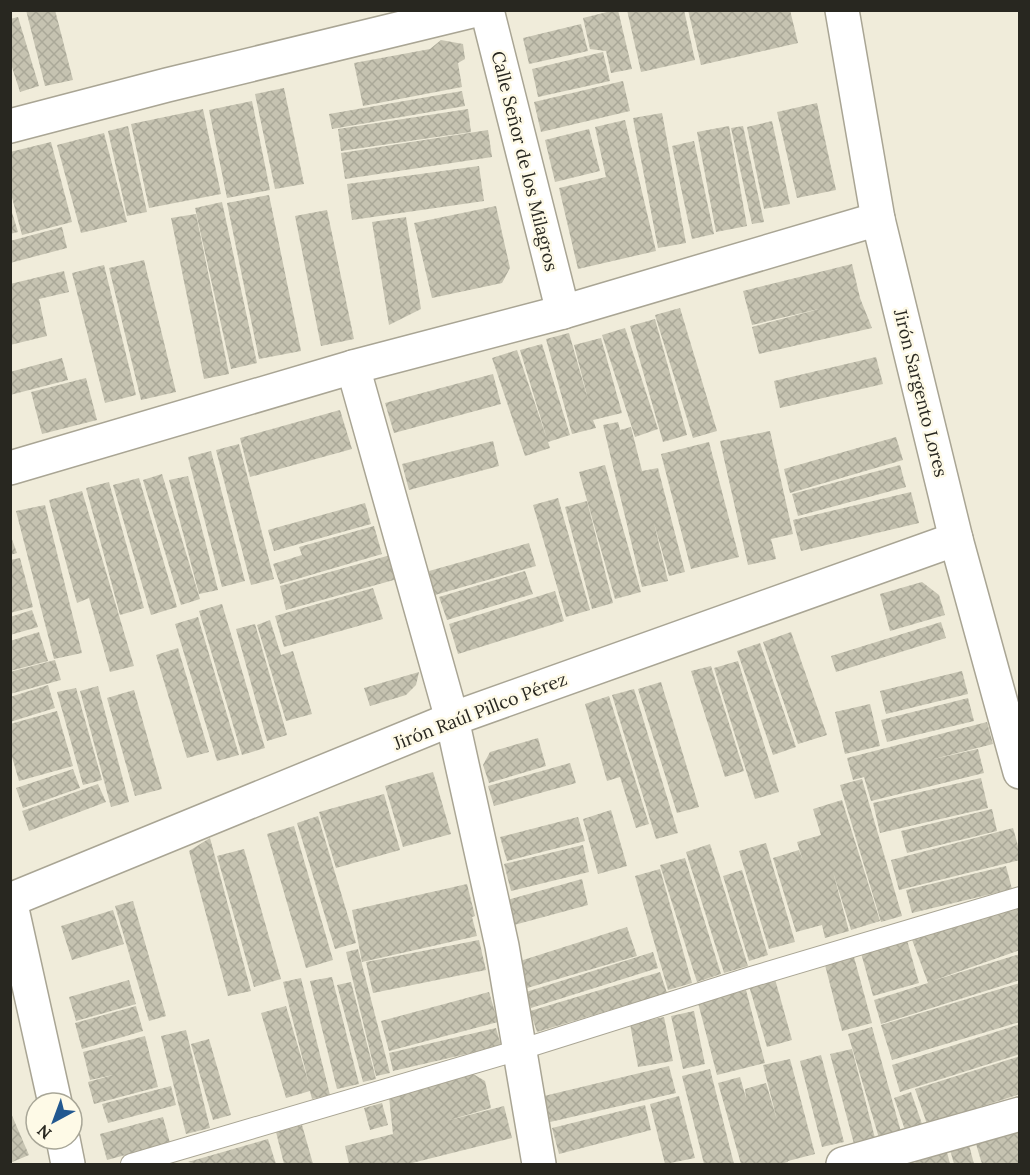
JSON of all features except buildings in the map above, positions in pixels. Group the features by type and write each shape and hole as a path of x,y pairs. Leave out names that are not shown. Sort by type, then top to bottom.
{"street":[{"path":"10,126 167,85 476,10"},
{"name":"Calle Señor de los Milagros","path":"487,10 563,312"},
{"name":"Jirón Sargento Lores","path":"842,10 878,219 956,539 1020,772"},
{"path":"10,468 353,367 563,312 878,219"},
{"path":"353,367 452,719 502,946 539,1164"},
{"name":"Jirón Raúl Pillco Pérez","path":"10,900 452,719 956,539"},
{"path":"10,900 52,1091"},
{"path":"843,1164 1020,1114"}],"lane":[{"path":"131,1164 519,1050 751,977 1020,897"}]}
